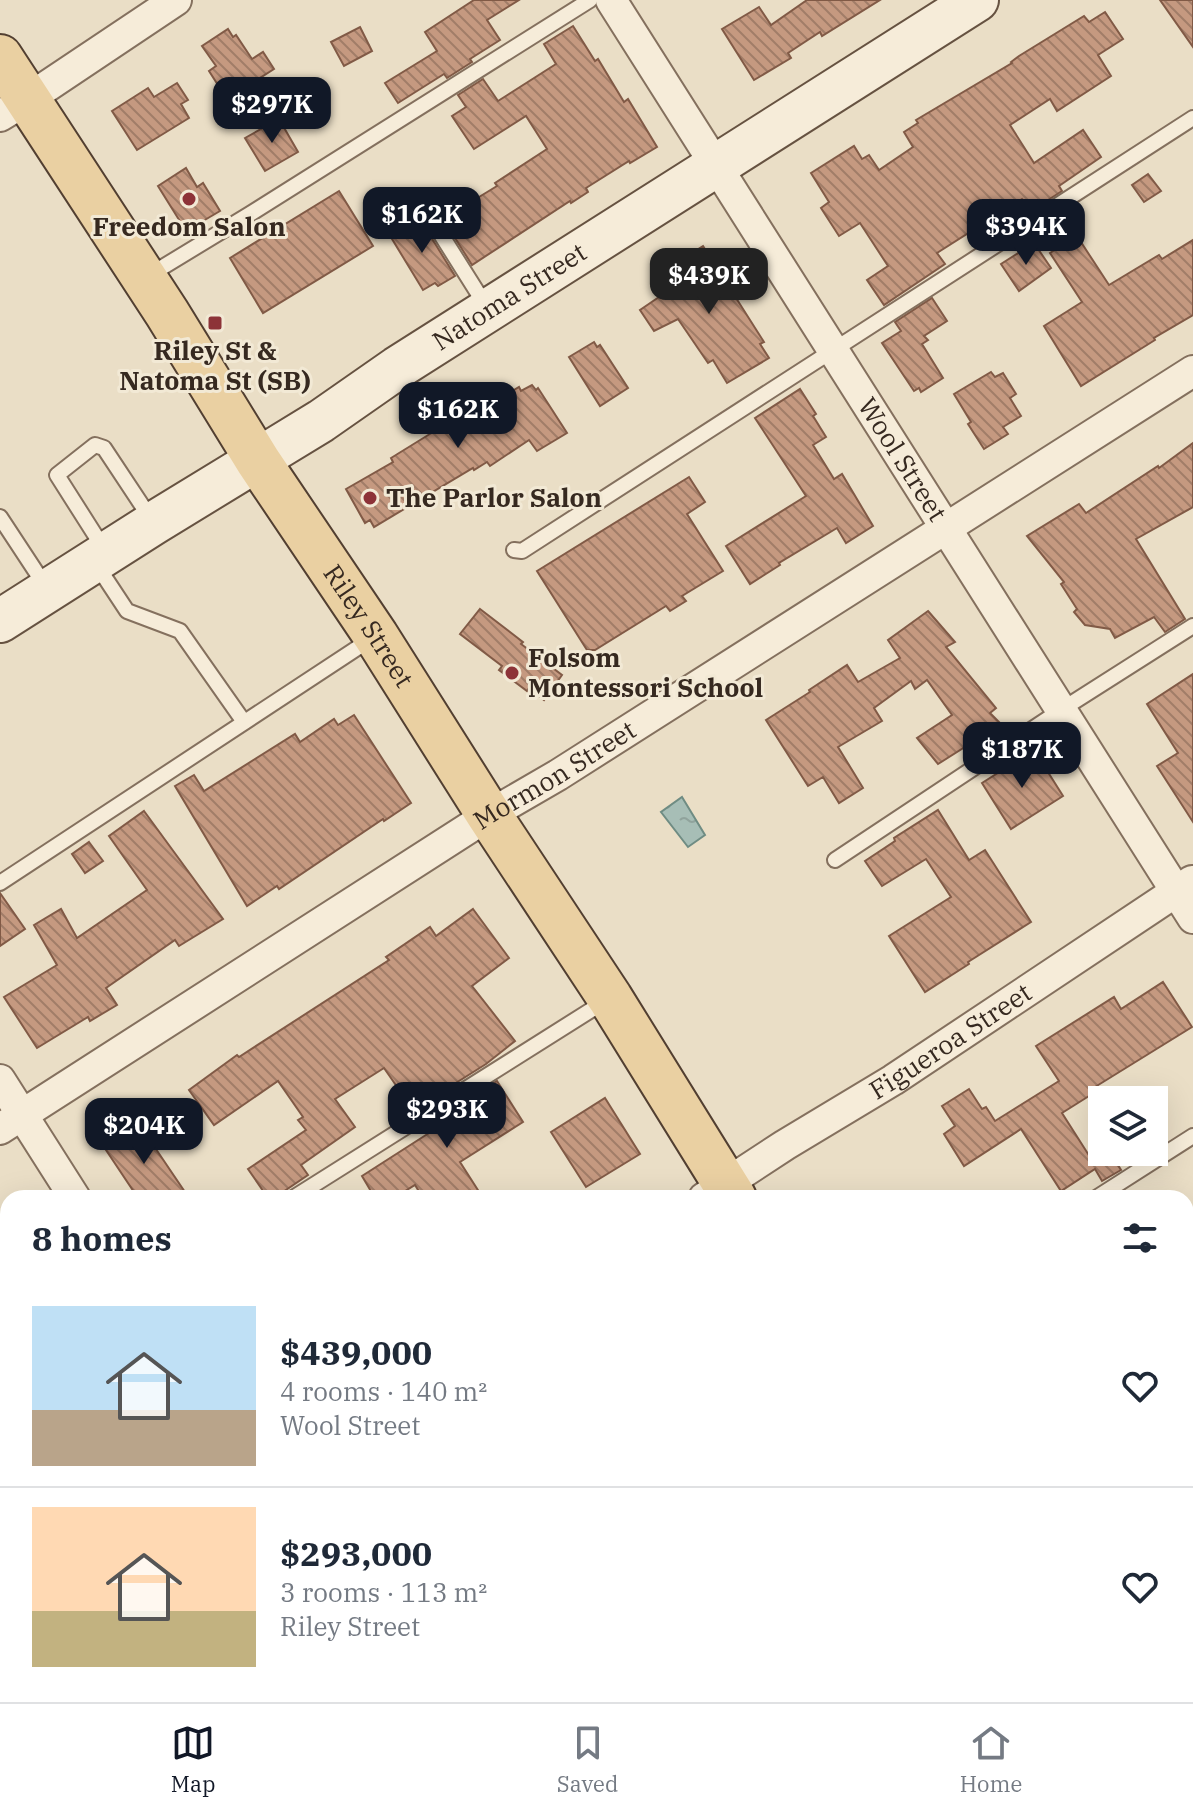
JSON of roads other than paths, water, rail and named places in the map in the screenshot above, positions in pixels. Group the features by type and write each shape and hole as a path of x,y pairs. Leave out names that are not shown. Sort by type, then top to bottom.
{"main road":[{"name":"Riley Street","path":"0,57 14,107 144,278 258,461 376,636 610,998 719,1190"}],"street":[{"path":"14,107 176,0"},
{"name":"Wool Street","path":"611,0 1061,710 1184,886 1193,918"},
{"name":"Natoma Street","path":"0,621 321,421 488,310 977,0"},
{"name":"Mormon Street","path":"11,1122 489,815 558,775 1193,371"},
{"name":"Figueroa Street","path":"725,1190 785,1145 893,1080 1184,886"},
{"path":"0,1080 11,1122 68,1190"}],"lane":[{"path":"144,278 590,0"},
{"path":"514,550 522,551 1193,118"},
{"path":"425,209 488,310"},
{"path":"154,523 104,448 95,445 57,475 127,611 180,631 244,722"},
{"path":"0,517 47,589"},
{"path":"835,860 1193,626"},
{"path":"0,883 376,636"},
{"path":"306,1190 610,998"},
{"path":"1109,1190 1193,1136"}],"water":[{"path":"682,797 705,835 688,847 661,812"}],"place":[{"name":"Freedom Salon","path":"189,199"},
{"name":"Riley St & Natoma St (SB)","path":"215,323"},
{"name":"The Parlor Salon","path":"370,498"},
{"name":"Folsom Montessori School","path":"512,673"}]}
